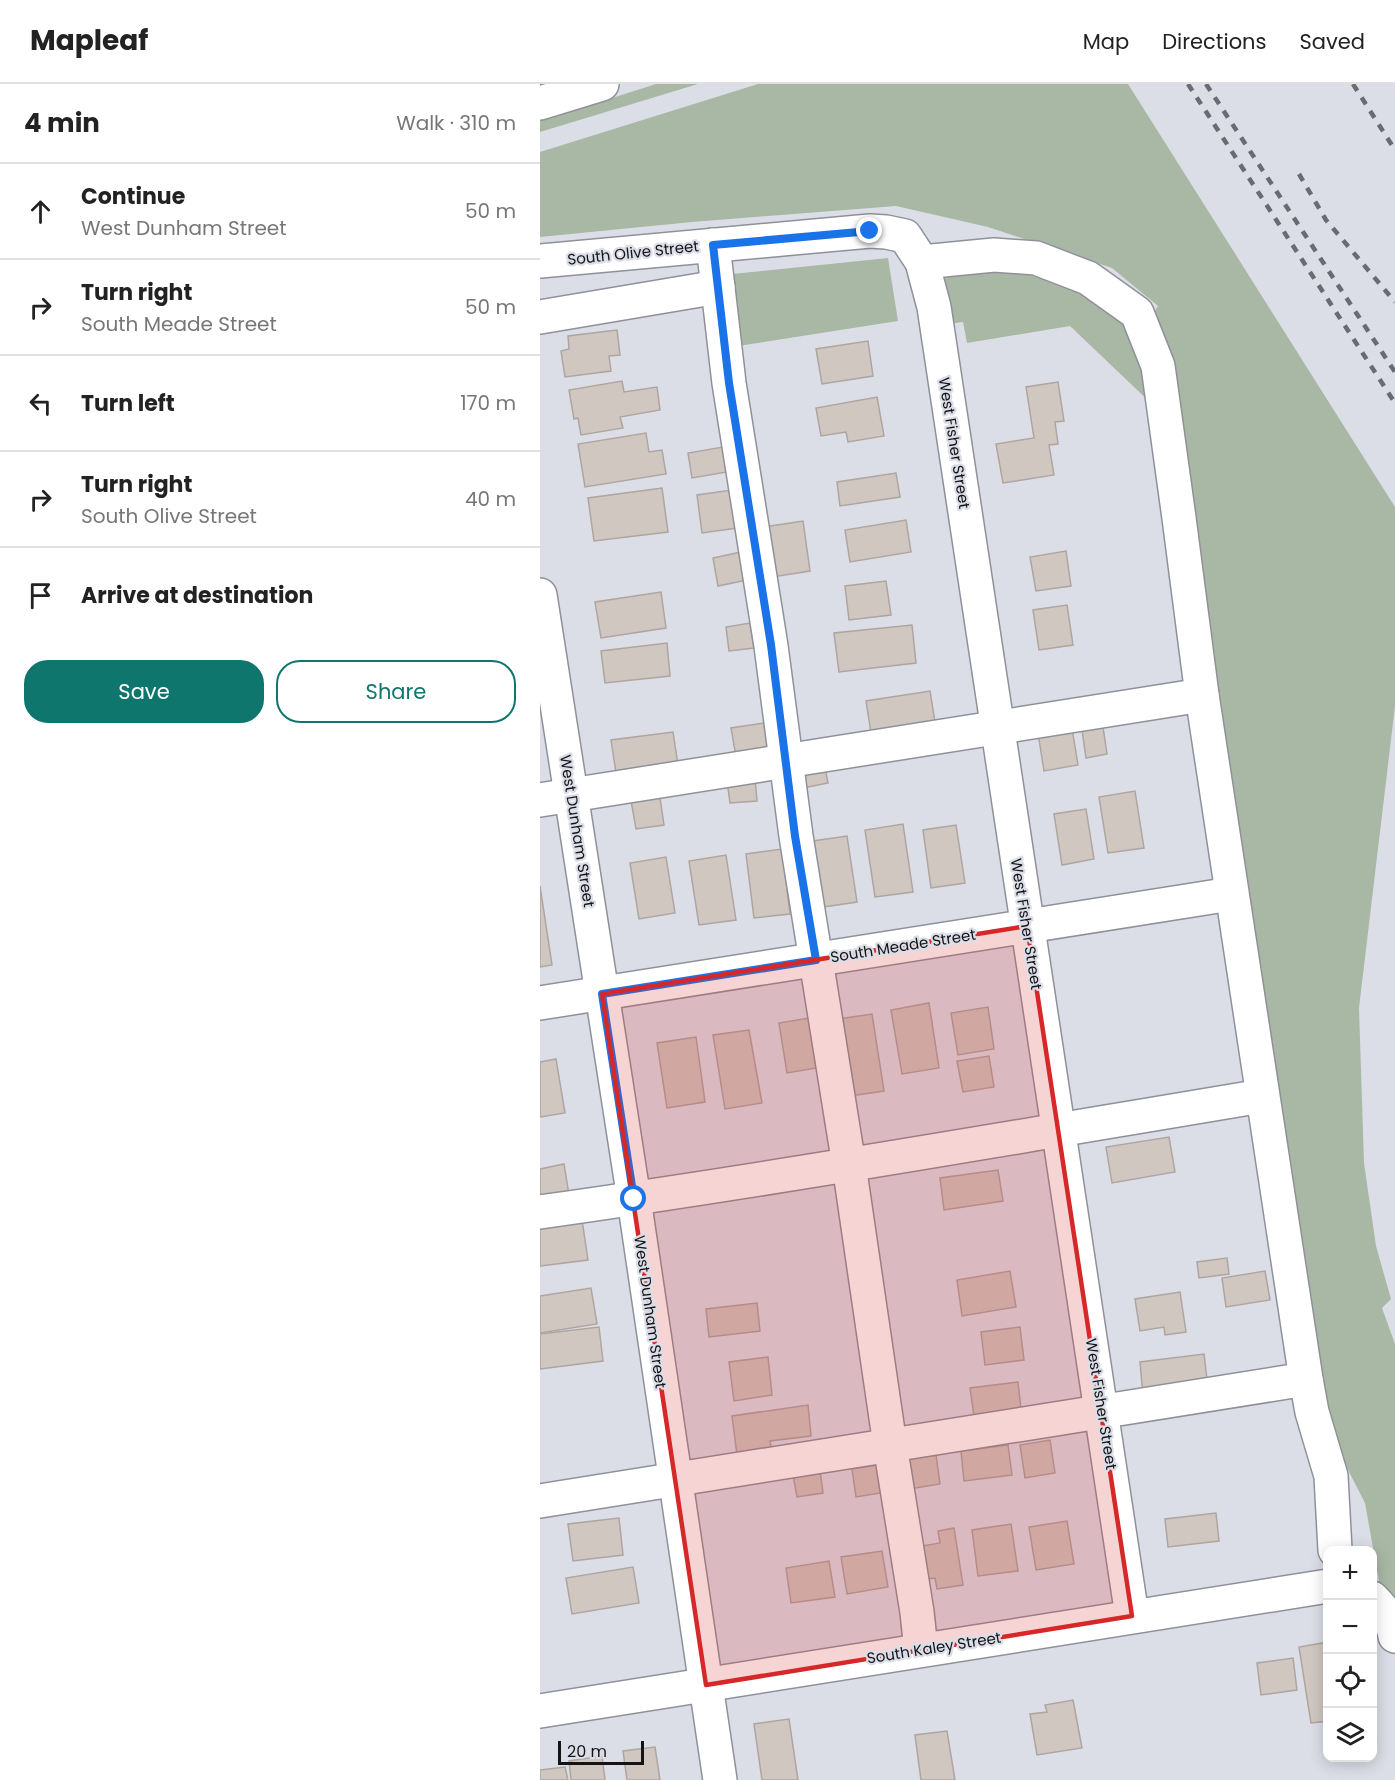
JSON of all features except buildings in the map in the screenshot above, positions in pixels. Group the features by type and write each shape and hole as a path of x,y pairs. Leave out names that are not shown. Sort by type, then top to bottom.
{"street":[{"path":"540,103 602,84"},
{"name":"South Olive Street","path":"540,261 870,231 914,249 1036,258 1088,278 1137,313 1158,366 1202,696 1306,1379 1312,1412 1331,1476 1335,1546"},
{"path":"713,245 729,383 771,645 795,836 849,1165 921,1650"},
{"name":"West Fisher Street","path":"914,249 934,307 1132,1616"},
{"path":"540,317 718,287"},
{"name":"West Dunham Street","path":"540,595 556,798 602,994 720,1780"},
{"path":"556,798 1202,696"},
{"name":"South Meade Street","path":"540,1004 1231,894"},
{"path":"540,1212 932,1152 1262,1096"},
{"path":"540,1501 1306,1379"},
{"name":"South Kaley Street","path":"540,1711 1323,1587"},
{"path":"1374,1600 1385,1611 1395,1636"}],"highlighted area":[{"path":"1027,926 1132,1616 706,1685 602,994"}],"green space":[{"path":"656,84 698,84 540,132 540,121"},
{"path":"758,84 1128,84 1395,507 1395,706 1359,1008 1364,1163 1376,1246 1391,1299 1382,1308 1395,1344 1395,1600 1380,1587 1377,1546 1373,1546 1365,1503 1323,1421 1151,317 1158,306 1112,268 988,227 896,206 540,237 540,152"},
{"path":"888,258 898,321 732,347 723,275"},
{"path":"952,269 1057,272 1134,330 1154,406 1070,326 967,343 963,322 948,324 943,288 947,275"}],"railway":[{"path":"1188,84 1395,403"},
{"path":"1206,84 1395,372"},
{"path":"1353,84 1395,150"},
{"path":"1299,174 1326,220 1395,302"}],"route":[{"path":"634,1199 602,994 816,960 795,836 771,645 729,383 713,245 870,231"}]}
